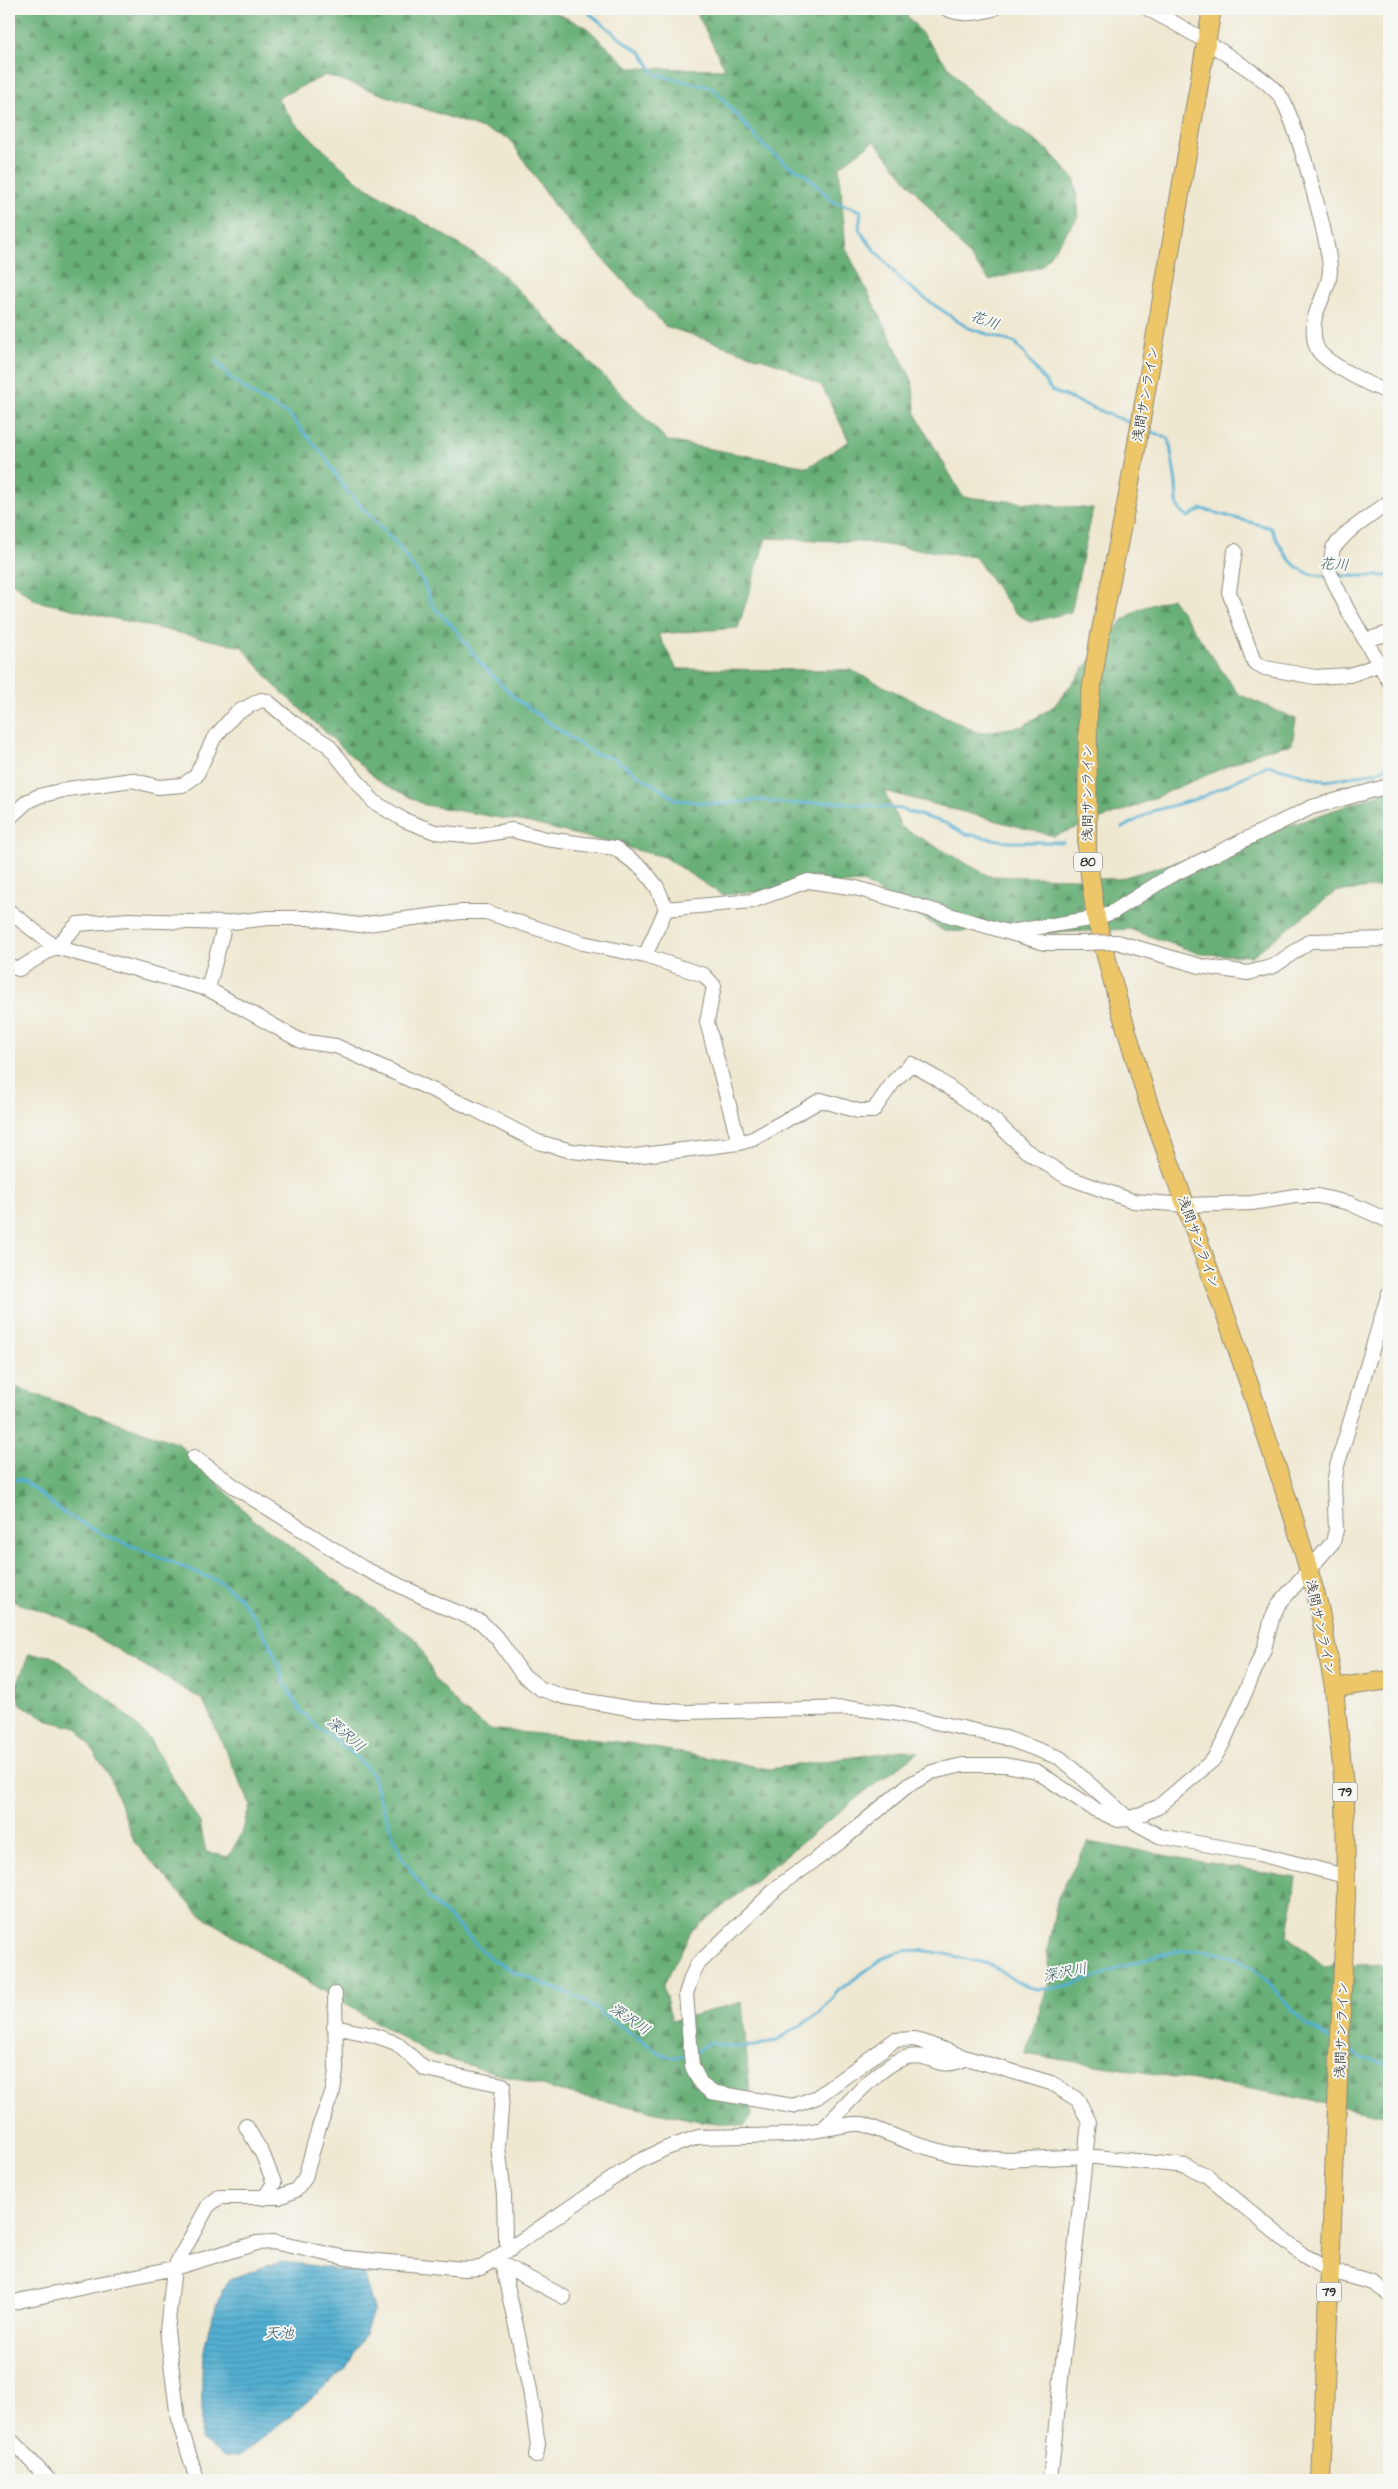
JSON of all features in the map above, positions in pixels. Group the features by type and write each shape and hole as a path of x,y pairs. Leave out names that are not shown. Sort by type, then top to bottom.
{"main road":[{"name":"浅間サンライン","path":"1212,9 1130,485 1099,640 1088,711 1087,853 1096,918 1149,1105 1244,1368 1309,1570 1326,1640 1334,1688 1345,1796 1346,1896 1321,2480"},
{"path":"1334,1688 1389,1680"}],"street":[{"path":"947,9 956,13 977,13 993,9"},
{"path":"1148,9 1206,39 1260,77 1280,96 1288,112 1307,170 1327,246 1330,272 1314,319 1315,340 1318,351 1342,369 1389,392"},
{"path":"1389,502 1348,532 1333,548 1330,560 1331,577 1378,665 1389,681"},
{"path":"1235,551 1229,592 1254,662 1266,668 1315,677 1350,675 1378,665"},
{"path":"1366,640 1389,633"},
{"path":"9,818 34,798 68,789 132,780 158,787 183,785 196,776 214,738 236,713 261,700 267,701 292,722 328,745 374,802 404,820 435,832 474,836 512,830 546,839 615,848 643,869 657,887 666,909 645,956"},
{"path":"1008,932 1096,918 1112,912 1177,873 1312,807 1389,786"},
{"path":"666,909 752,901 808,881 856,888 1045,943 1117,942 1200,966 1248,973 1274,966 1310,941 1389,939"},
{"path":"9,911 55,947 208,988 301,1041 336,1046 476,1110 538,1142 572,1151 627,1157 739,1143 753,1139 821,1100 858,1111 873,1111 894,1081 911,1064 995,1121 1025,1150 1067,1177 1133,1201 1186,1205 1252,1202 1294,1196 1318,1196 1349,1203 1389,1221"},
{"path":"9,966 19,969 55,947 78,924 128,920 226,923 269,918 308,918 359,925 460,912 486,912 583,943 645,956 704,975 714,986 706,1022 739,1143"},
{"path":"208,988 226,923"},
{"path":"1050,2480 1089,2122 1078,2100 1050,2083 967,2058 915,2039 895,2040 817,2097 793,2106 711,2092 701,2084 692,2066 686,1994 697,1965 779,1886 840,1842 907,1786 932,1772 962,1765 1005,1765 1036,1771 1094,1809 1118,1820 1129,1819 1158,1807 1213,1760 1223,1744 1264,1649 1272,1618 1278,1605 1333,1542 1336,1530 1334,1484 1337,1466 1389,1293"},
{"path":"194,1457 238,1489 363,1568 442,1606 481,1622 498,1639 522,1674 541,1689 565,1697 634,1709 686,1712 854,1708 894,1713 1003,1738 1060,1758 1129,1819 1159,1836 1259,1854 1345,1876"},
{"path":"197,2480 178,2419 167,2332 174,2268 208,2206 220,2197 279,2197 296,2190 305,2178 319,2127 332,2091 337,2052 334,2027 335,1994"},
{"path":"334,2027 373,2035 396,2043 425,2069 503,2085 498,2146 504,2195 505,2236 510,2250"},
{"path":"824,2128 857,2094 891,2064 908,2057 925,2057 942,2064 954,2064 967,2058"},
{"path":"9,2303 174,2268 257,2243 273,2242 346,2258 464,2269 481,2268 500,2263 510,2250 635,2163 698,2136 790,2135 824,2128 863,2124 912,2143 954,2155 1007,2160 1086,2156 1186,2166 1206,2176 1303,2255 1330,2270 1373,2283 1389,2294"},
{"path":"246,2126 263,2155 274,2183 264,2198"},
{"path":"500,2263 564,2297"},
{"path":"500,2263 530,2390 538,2444 536,2456"},
{"path":"9,2438 49,2480"}],"green space":[{"path":"9,9 547,9 586,27 630,68 725,69 695,9 902,9 970,93 1050,152 1075,180 1079,216 1041,267 989,280 874,141 839,167 846,249 912,380 916,415 963,497 1093,509 1071,612 1031,622 1014,612 975,557 863,542 766,538 738,628 658,634 677,669 851,670 979,733 1023,726 1054,706 1123,620 1139,609 1172,598 1238,694 1296,719 1292,744 1262,751 1131,808 1054,836 884,791 901,827 989,876 1118,879 1228,847 1389,791 1389,886 1335,892 1252,956 1201,954 1129,929 1051,933 944,931 863,882 722,895 664,857 530,823 425,805 380,782 274,685 242,647 36,601 9,580","holes":["326,75 509,138 555,207 665,326 781,365 822,386 849,441 808,467 668,441 495,267 356,180 294,122 277,98"]},
{"path":"9,1385 179,1444 253,1519 418,1641 435,1679 461,1709 489,1729 628,1743 769,1769 903,1750 919,1752 863,1793 691,1932 663,1986 672,2021 742,2002 752,2116 744,2126 699,2121 566,2093 427,2053 239,1940 196,1911 135,1843 109,1775 78,1728 48,1721 21,1704 15,1690 29,1654 53,1656 117,1706 150,1740 200,1823 206,1852 228,1857 242,1833 250,1804 203,1700 65,1619 9,1600"},
{"path":"1088,1842 1296,1878 1288,1936 1324,1966 1389,1964 1389,2116 1246,2088 1025,2054 1051,1976 1047,1951 1058,1897"}],"water":[{"name":"天池","path":"281,2261 363,2273 374,2309 365,2334 346,2368 301,2407 239,2456 223,2456 201,2440 204,2349 210,2325 229,2279"}],"waterway":[{"name":"花川","path":"580,9 588,12 626,43 641,52 655,74 713,88 764,146 789,166 804,173 833,201 861,211 859,229 868,242 899,278 920,295 968,328 1016,343 1052,391 1135,425"},
{"path":"216,360 229,377 255,396 289,415 326,458 345,489 399,547 423,582 433,606 458,632 479,662 516,699 592,753 613,758 677,800 717,804 761,800 789,804 834,802 900,809 945,823 965,834 1010,842 1063,842"},
{"name":"花川","path":"1145,429 1169,439 1177,502 1180,511 1188,517 1202,509 1271,528 1280,546 1298,568 1316,575 1327,576"},
{"name":"花川","path":"1335,576 1389,576"},
{"path":"1122,828 1153,811 1200,798 1268,765 1326,781 1376,772 1389,766"},
{"name":"深沢川","path":"9,1478 24,1481 65,1514 102,1534 218,1581 238,1596 253,1615 273,1650 284,1682 300,1710 316,1726 352,1753 373,1775 377,1792 401,1855 430,1899 491,1959 514,1972 579,1998 660,2053 672,2057 687,2056"},
{"name":"深沢川","path":"695,2052 708,2043 734,2047 756,2046 777,2040 820,2013 839,1990 885,1957 895,1953 915,1950 936,1952 985,1963 995,1967 1021,1984 1044,1989 1076,1983 1148,1958 1166,1954 1203,1950 1222,1953 1248,1964 1268,1982 1305,2023 1334,2041"},
{"name":"深沢川","path":"1345,2048 1362,2058 1389,2064"}]}
